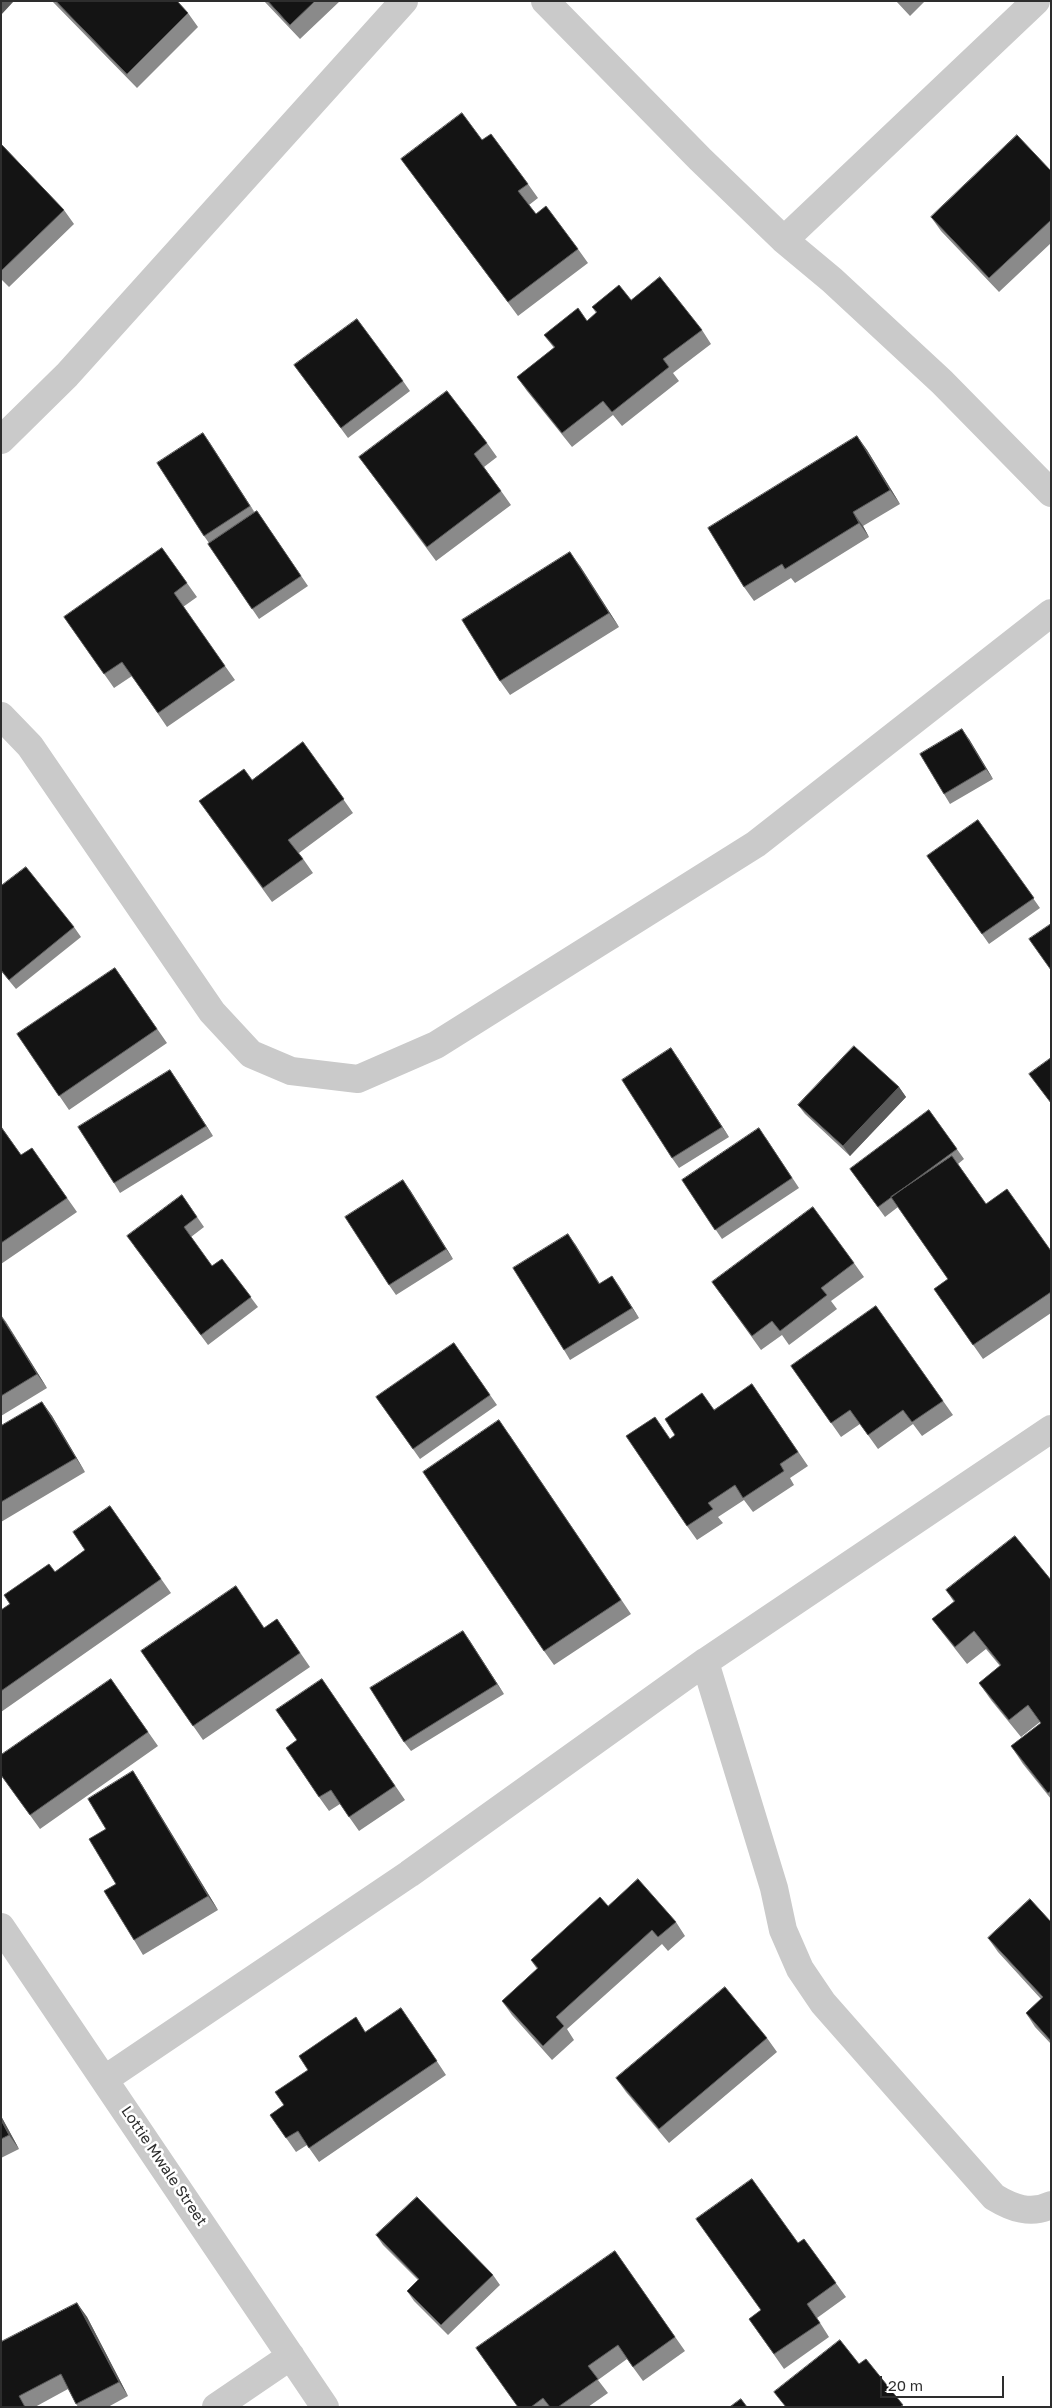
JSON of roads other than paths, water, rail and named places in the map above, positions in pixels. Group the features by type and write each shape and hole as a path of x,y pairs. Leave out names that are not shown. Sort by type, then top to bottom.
{"street":[{"path":"1,440 67,375 404,1"},
{"path":"545,1 700,159 784,240 832,280 942,382 1051,493"},
{"path":"784,240 1036,1"},
{"path":"1,716 30,746 212,1012 251,1054 291,1071 358,1079 436,1045 756,844 1051,612"},
{"path":"105,2078 409,1874 705,1662 1051,1429"},
{"path":"705,1662 774,1888 783,1930 800,1969 823,2003 994,2197 1010,2206 1030,2211 1051,2205"},
{"name":"Lottie Mwale Street","path":"1,1927 105,2078 325,2407"},
{"path":"216,2407 291,2356"}]}
